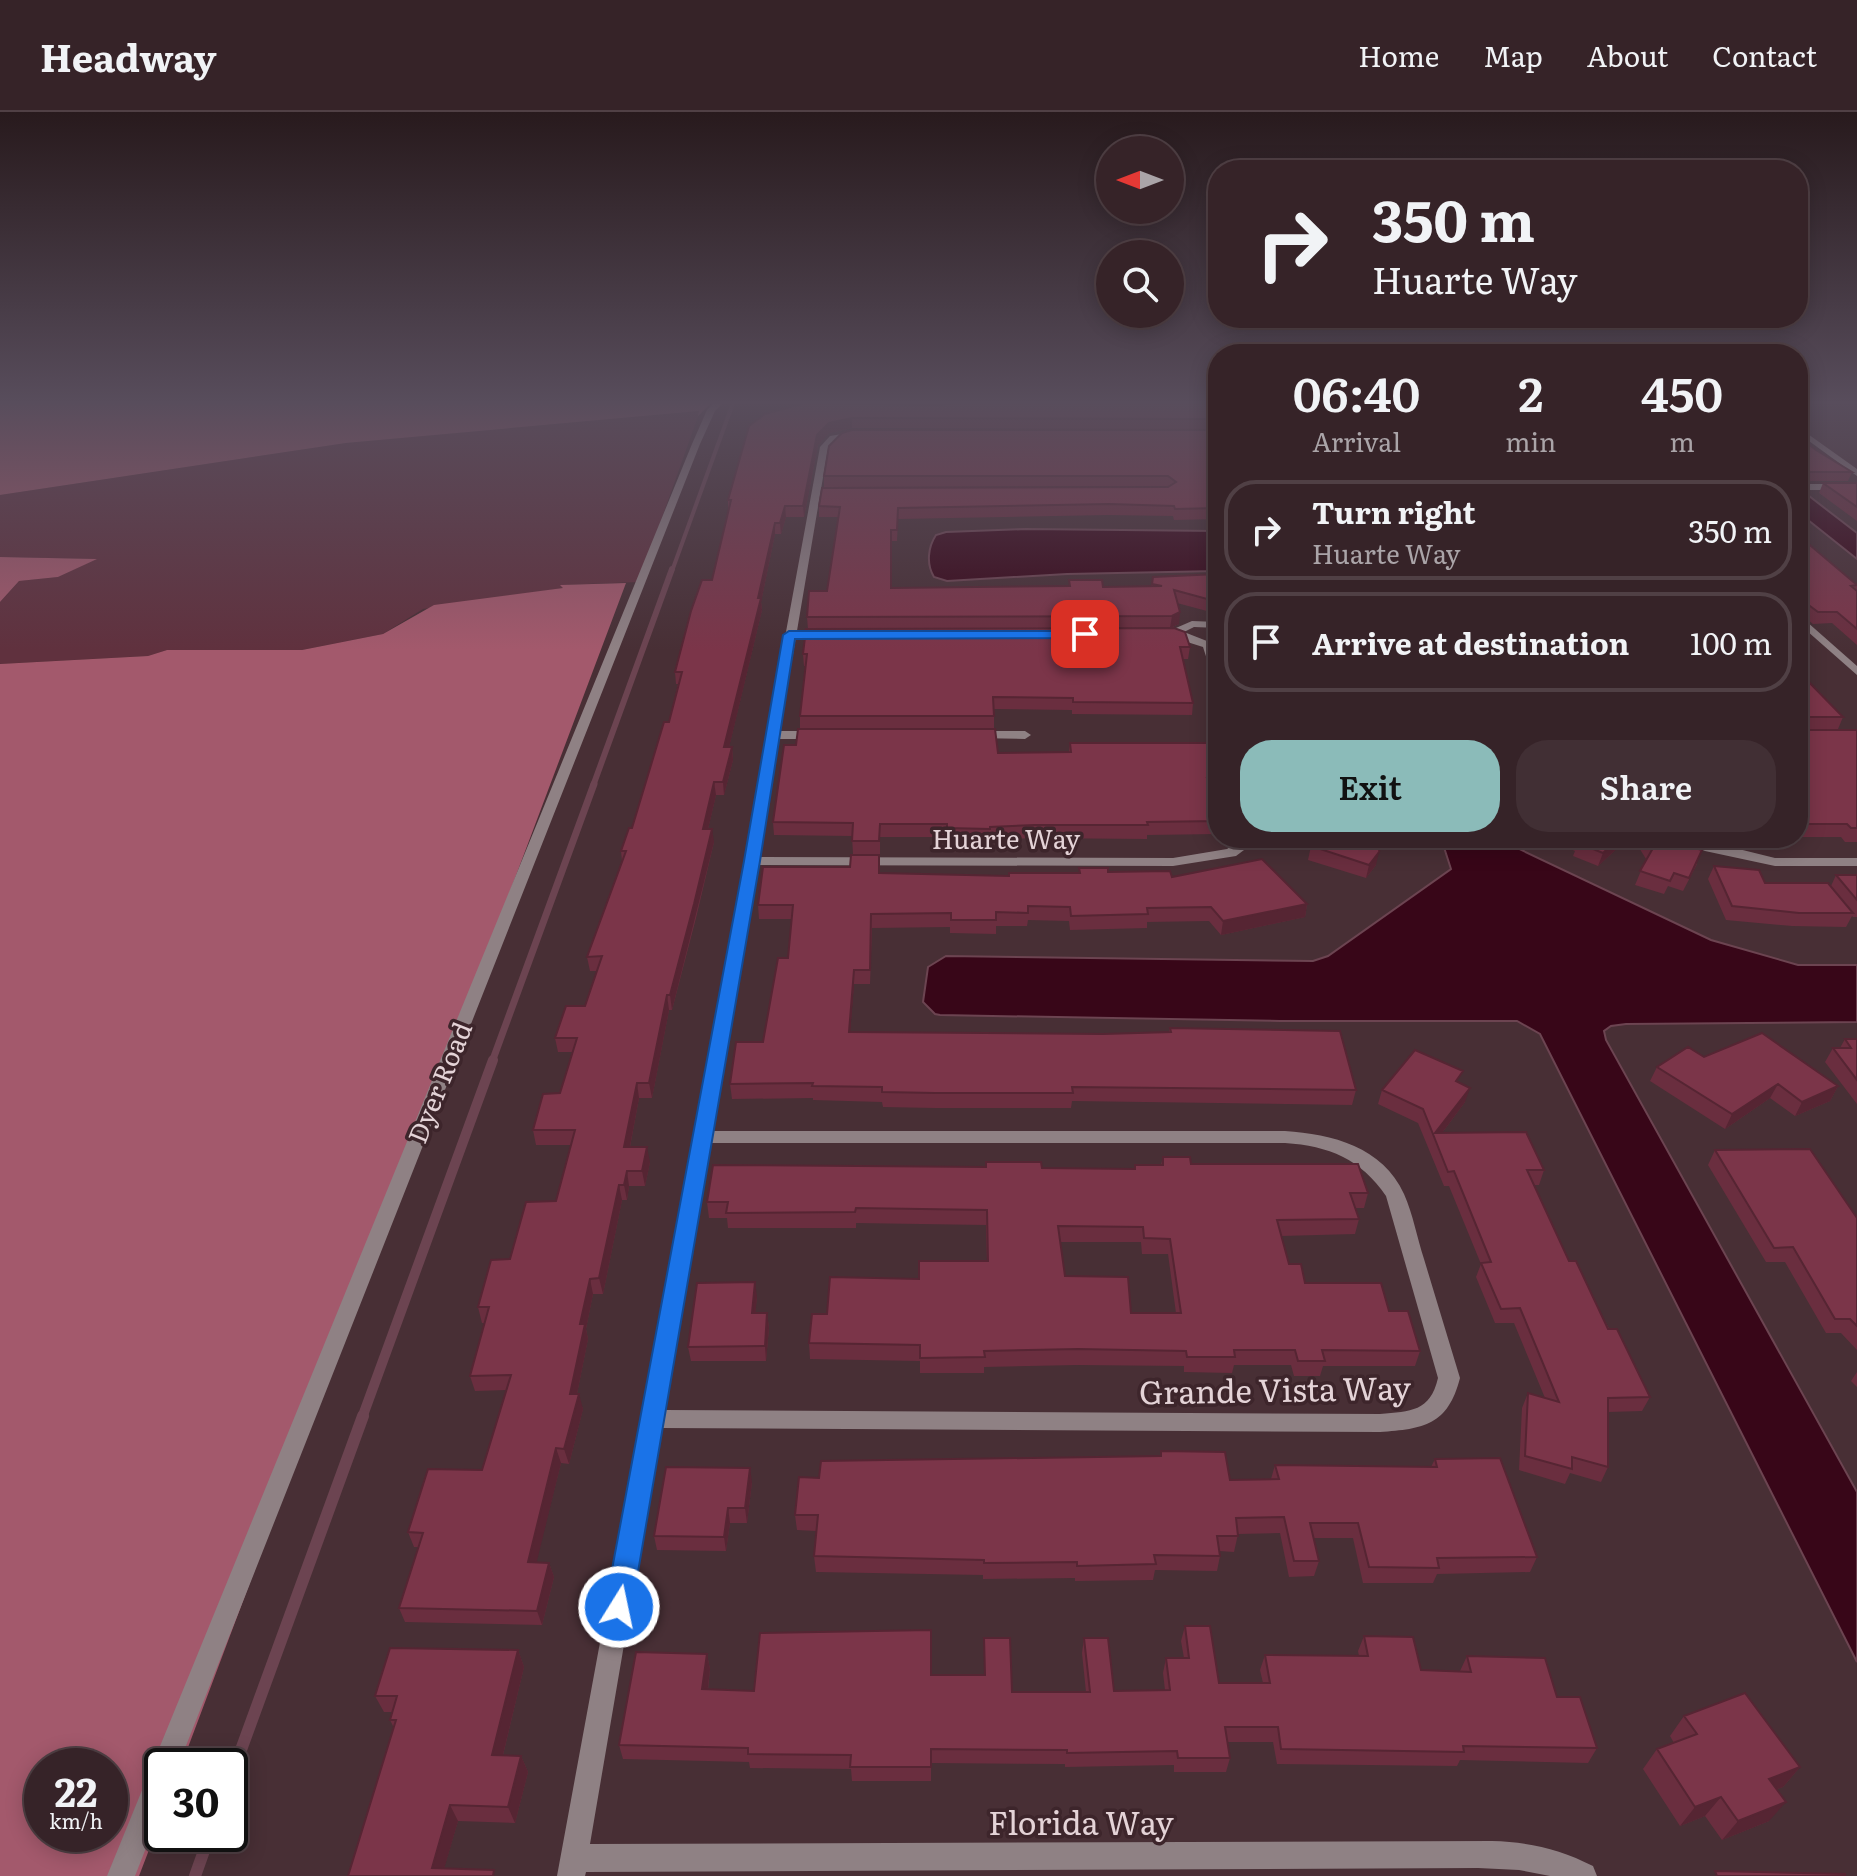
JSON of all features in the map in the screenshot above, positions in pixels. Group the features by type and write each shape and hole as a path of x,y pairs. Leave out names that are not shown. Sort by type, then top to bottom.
{"street":[{"name":"Dyer Road","path":"172,1748 679,485"},
{"path":"573,1867 752,861 771,735 797,635 823,485"},
{"path":"1808,487 1857,487"},
{"path":"1173,634 1192,624 1208,625"},
{"path":"1808,626 1857,672"},
{"path":"1158,634 1200,640 1208,645"},
{"path":"1808,636 1819,636"},
{"path":"771,735 832,735"},
{"path":"970,735 1025,735"},
{"name":"Huarte Way","path":"752,861 1173,862 1231,853 1238,848"},
{"path":"1714,848 1750,859 1775,862 1857,862"},
{"name":"Grande Vista Way","path":"652,1419 1380,1423 1410,1421 1431,1414 1446,1397 1449,1378 1395,1195 1381,1172 1363,1157 1335,1144 1285,1137 702,1137"},
{"path":"121,1876 144,1818"},
{"name":"Florida Way","path":"573,1867 1478,1854 1529,1856 1558,1862 1583,1876"}],"shaded area":[{"path":"0,485 64,485 0,495"},
{"path":"64,485 673,485 639,582 562,585 564,588 423,609 383,634 302,650 167,650 148,656 0,664 0,602 19,581 58,577 95,559 0,557 0,495"},
{"path":"1808,496 1857,533 1857,559 1808,520"},
{"path":"1026,529 1208,531 1208,571 1067,574 947,581 934,577 929,556 936,535"},
{"path":"0,557 97,559 58,577 19,581 0,602"},
{"path":"626,583 188,1748 144,1748 144,1852 148,1852 139,1876 0,1876 0,664 148,656 167,650 302,650 383,634 434,605 563,588 560,585"},
{"path":"1444,848 1517,848 1711,940 1798,965 1857,965 1857,1022 1626,1024 1611,1026 1604,1031 1606,1040 1857,1492 1857,1662 1540,1034 1517,1021 1280,1021 940,1015 923,1002 928,967 946,956 1313,961 1328,956 1451,869"}],"building":[{"path":"732,485 807,485 803,506 785,506 780,523 775,523 758,598 761,598 724,747 732,747 723,782 714,782 703,829 712,829 694,904 670,995 667,995 649,1083 637,1083 624,1147 647,1147 642,1171 627,1171 624,1185 619,1185 599,1278 590,1279 580,1324 585,1324 570,1394 579,1394 564,1449 556,1448 528,1562 549,1563 537,1611 399,1608 423,1533 408,1532 428,1469 482,1470 511,1375 470,1376 489,1307 478,1307 491,1260 510,1259 526,1202 556,1201 575,1130 533,1130 543,1094 560,1093 577,1038 555,1038 566,1006 585,1006 602,956 587,957 626,851 621,851 629,828 632,828 664,722 669,722 682,672 675,672 691,611 702,580 712,580 731,500 728,500"},
{"path":"1208,485 1208,508 1109,504 898,508 897,530 891,530 891,588 1070,586 1069,580 1102,580 1103,587 1162,586 1152,584 1153,577 1208,574 1208,599 1174,590 1180,612 1172,616 807,617 809,591 827,591 840,507 819,506 822,488"},
{"path":"1826,485 1857,485 1857,507"},
{"path":"1808,543 1857,585 1851,586 1857,591 1857,629 1837,612 1818,612 1808,604"},
{"path":"1174,628 1185,632 1190,647 1180,647 1193,703 1073,702 1073,698 993,697 994,716 800,716 807,654 803,654 806,629"},
{"path":"1808,681 1843,717 1808,717"},
{"path":"798,729 995,729 998,753 1071,752 1070,743 1208,743 1208,821 990,829 947,828 947,824 880,824 879,841 852,841 853,823 773,822 784,745 796,745"},
{"path":"1808,730 1857,730 1857,828 1847,824 1808,824"},
{"path":"1317,848 1380,848 1369,865"},
{"path":"1590,848 1608,848 1603,853"},
{"path":"1653,848 1702,850 1689,878 1674,873 1670,881 1640,871"},
{"path":"851,855 879,855 879,873 1009,876 1009,873 1080,873 1079,868 1108,868 1108,872 1170,871 1172,877 1262,859 1307,904 1223,921 1211,907 1147,908 1148,914 1071,916 1070,907 1028,906 1028,913 996,912 996,920 951,920 951,913 871,914 870,970 854,970 849,1032 1103,1034 1171,1032 1170,1028 1340,1031 1356,1090 1072,1087 1073,1093 935,1093 882,1092 882,1087 812,1086 813,1083 730,1084 736,1042 763,1042 778,958 788,958 793,905 758,905 763,867 850,867"},
{"path":"1714,866 1759,870 1765,883 1828,883 1853,913 1799,913 1732,906"},
{"path":"1836,875 1857,875 1857,900"},
{"path":"1762,1033 1838,1086 1802,1102 1778,1084 1732,1114 1657,1067 1688,1047 1704,1057"},
{"path":"1845,1039 1857,1039 1857,1080 1833,1048 1851,1048"},
{"path":"1415,1050 1463,1071 1456,1081 1470,1088 1435,1133 1526,1132 1544,1170 1527,1170 1569,1261 1576,1261 1608,1329 1617,1329 1650,1397 1608,1398 1608,1467 1572,1457 1572,1469 1525,1456 1528,1393 1559,1402 1520,1308 1501,1309 1481,1263 1491,1262 1454,1171 1448,1172 1423,1109 1382,1090"},
{"path":"1810,1149 1857,1218 1857,1326 1850,1319 1835,1319 1793,1247 1774,1248 1715,1150"},
{"path":"1163,1157 1190,1157 1191,1164 1358,1164 1368,1193 1350,1193 1359,1219 1277,1220 1289,1264 1301,1264 1305,1283 1381,1283 1389,1311 1408,1311 1420,1351 1322,1350 1325,1361 1298,1361 1295,1350 1234,1350 1235,1357 1187,1357 1186,1351 1078,1349 984,1351 985,1357 920,1358 920,1345 809,1343 812,1314 827,1314 830,1277 919,1279 919,1261 988,1261 987,1210 856,1208 855,1212 726,1213 728,1202 707,1202 713,1165 986,1167 986,1162 1041,1162 1042,1168 1135,1169 1135,1165 1163,1165","holes":["1058,1226 1143,1227 1144,1238 1170,1239 1181,1313 1131,1313 1128,1277 1065,1276"]},
{"path":"755,1282 752,1313 767,1313 765,1346 688,1347 697,1283"},
{"path":"1161,1451 1225,1452 1230,1480 1279,1479 1275,1465 1437,1467 1435,1459 1500,1458 1537,1557 1437,1558 1439,1568 1369,1567 1358,1523 1310,1523 1319,1561 1294,1561 1284,1517 1236,1518 1238,1536 1217,1536 1220,1556 1154,1555 1156,1564 1077,1566 1077,1562 984,1563 984,1560 814,1556 818,1515 795,1515 799,1477 819,1478 821,1461 1161,1456"},
{"path":"666,1467 750,1468 745,1508 728,1508 724,1537 654,1536"},
{"path":"1185,1626 1210,1626 1219,1683 1270,1683 1265,1655 1368,1656 1364,1636 1413,1637 1421,1670 1471,1672 1467,1656 1545,1658 1557,1697 1580,1697 1597,1748 1463,1746 1464,1752 1281,1749 1278,1727 1225,1727 1230,1758 1178,1758 1177,1751 1067,1753 1067,1750 931,1749 931,1767 850,1767 851,1755 748,1754 748,1748 619,1745 636,1652 707,1654 702,1689 754,1691 760,1633 931,1630 931,1675 985,1675 984,1638 1010,1638 1012,1692 1090,1692 1084,1638 1108,1638 1114,1691 1170,1690 1166,1658 1189,1658"},
{"path":"390,1648 518,1650 492,1755 521,1756 508,1807 450,1805 432,1868 494,1870 493,1876 348,1876 396,1720 390,1720 397,1696 375,1696"},
{"path":"1745,1693 1800,1767 1769,1779 1786,1802 1738,1821 1721,1797 1695,1807 1657,1749 1697,1734 1684,1716"},
{"path":"1715,1871 1845,1874 1845,1876 1717,1876"}],"waterway":[{"path":"672,571 703,485"},
{"path":"593,786 672,569"},
{"path":"492,1062 594,784"},
{"path":"362,1418 493,1060"},
{"path":"242,1748 363,1416"},
{"path":"195,1876 204,1852"}],"route":[{"path":"619,1607 752,861 789,635 1085,634"}]}
